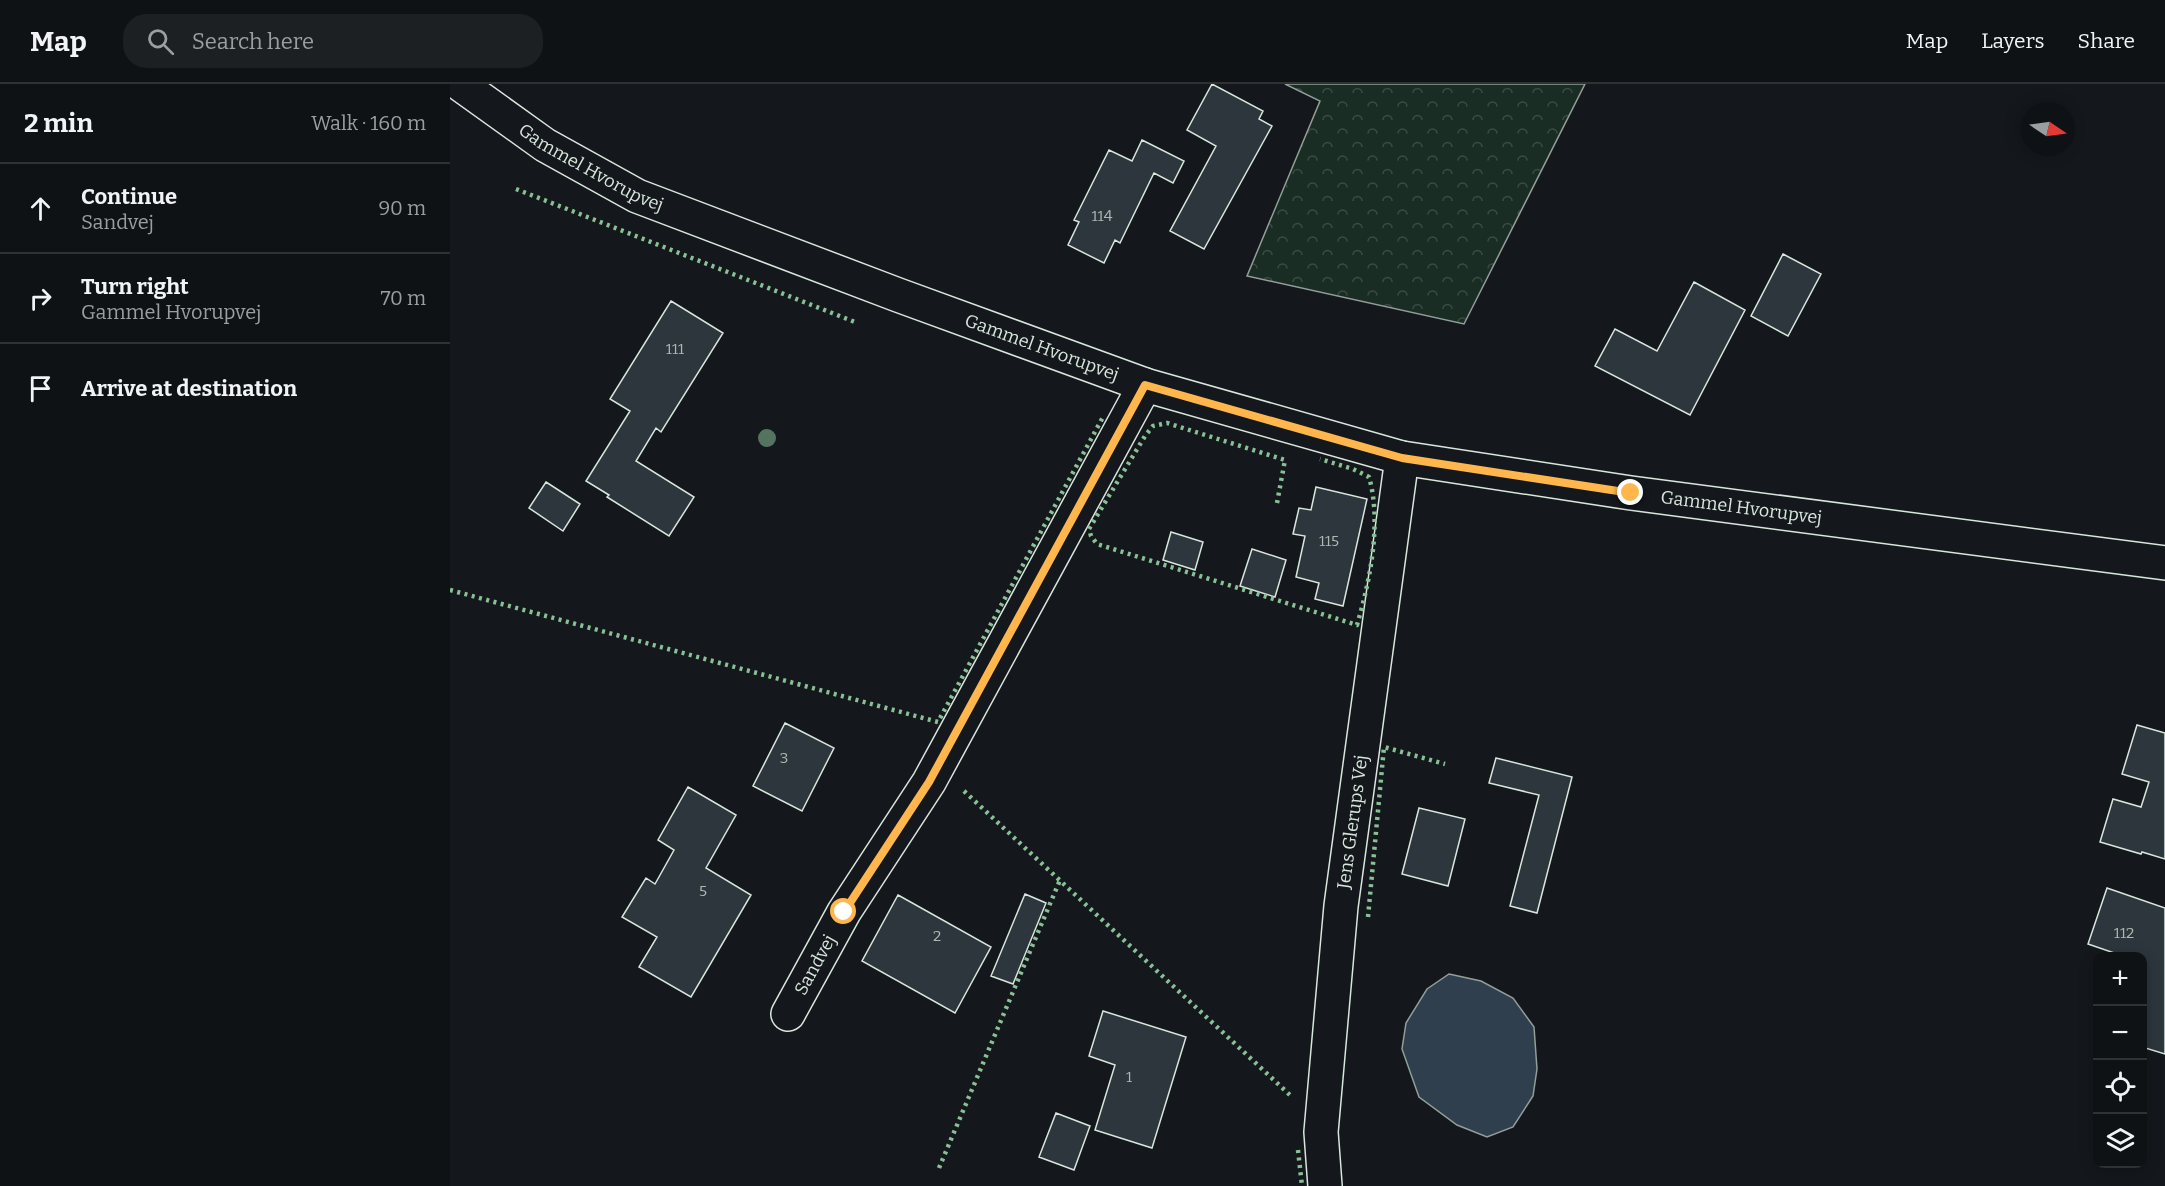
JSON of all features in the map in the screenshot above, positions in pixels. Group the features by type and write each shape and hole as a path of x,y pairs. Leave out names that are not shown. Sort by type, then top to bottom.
{"street":[{"name":"Gammel Hvorupvej","path":"459,84 545,145 638,196 898,295 1145,385 1402,458 1631,493 2165,564"},
{"name":"Sandvej","path":"788,1014 844,912 929,782 1145,385"},
{"name":"Jens Glerups Vej","path":"1325,1186 1321,1132 1341,906 1402,458"}],"green space":[{"path":"1285,84 1585,84 1464,324 1247,276 1320,101"}],"water":[{"path":"1449,974 1481,981 1513,998 1534,1027 1537,1069 1533,1096 1513,1127 1487,1137 1457,1125 1419,1097 1402,1049 1406,1023 1427,989"}],"building":[{"path":"1212,84 1263,111 1259,119 1272,126 1204,249 1170,231 1216,146 1187,130"},
{"path":"1142,140 1184,161 1173,183 1154,173 1120,243 1115,240 1104,263 1068,245 1079,222 1074,220 1109,150 1132,161"},
{"path":"1783,254 1821,274 1788,336 1751,316"},
{"path":"1694,282 1745,310 1690,415 1595,366 1615,329 1657,351"},
{"path":"671,301 723,333 661,432 656,428 636,461 694,497 669,536 586,481 630,411 610,399"},
{"path":"546,482 580,504 563,531 529,508"},
{"path":"1316,487 1367,499 1343,606 1315,599 1319,583 1296,577 1305,536 1293,534 1299,508 1311,510"},
{"path":"1171,532 1203,542 1195,570 1163,560"},
{"path":"1252,549 1286,560 1275,597 1240,586"},
{"path":"785,723 834,748 802,811 753,786"},
{"path":"2137,725 2165,733 2165,859 2100,842 2113,799 2141,807 2149,782 2122,774"},
{"path":"1496,758 1572,777 1537,913 1510,906 1539,795 1489,783"},
{"path":"688,787 736,815 706,868 751,895 691,997 639,967 657,937 622,917 646,878 655,884 674,850 658,840"},
{"path":"1419,808 1465,819 1448,886 1402,874"},
{"path":"2107,888 2165,908 2165,1054 2147,1049 2147,952 2111,952 2088,944"},
{"path":"1025,894 1046,903 1013,984 991,976"},
{"path":"898,895 991,947 955,1013 862,961"},
{"path":"1103,1011 1186,1037 1152,1148 1095,1130 1115,1065 1089,1056"},
{"path":"1056,1113 1090,1126 1074,1170 1039,1157"}],"hedge":[{"path":"516,189 855,322"},
{"path":"450,590 938,722 1103,417"},
{"path":"1277,503 1285,460 1167,423 1153,426 1145,436 1089,529 1097,544 1357,625 1373,551 1373,494 1369,477 1353,469 1320,459"},
{"path":"1368,917 1384,747 1445,764"},
{"path":"964,791 1291,1096"},
{"path":"939,1168 1060,880"},
{"path":"1298,1150 1302,1186"}],"route":[{"path":"844,912 929,782 1145,385 1402,458 1631,493"}]}
